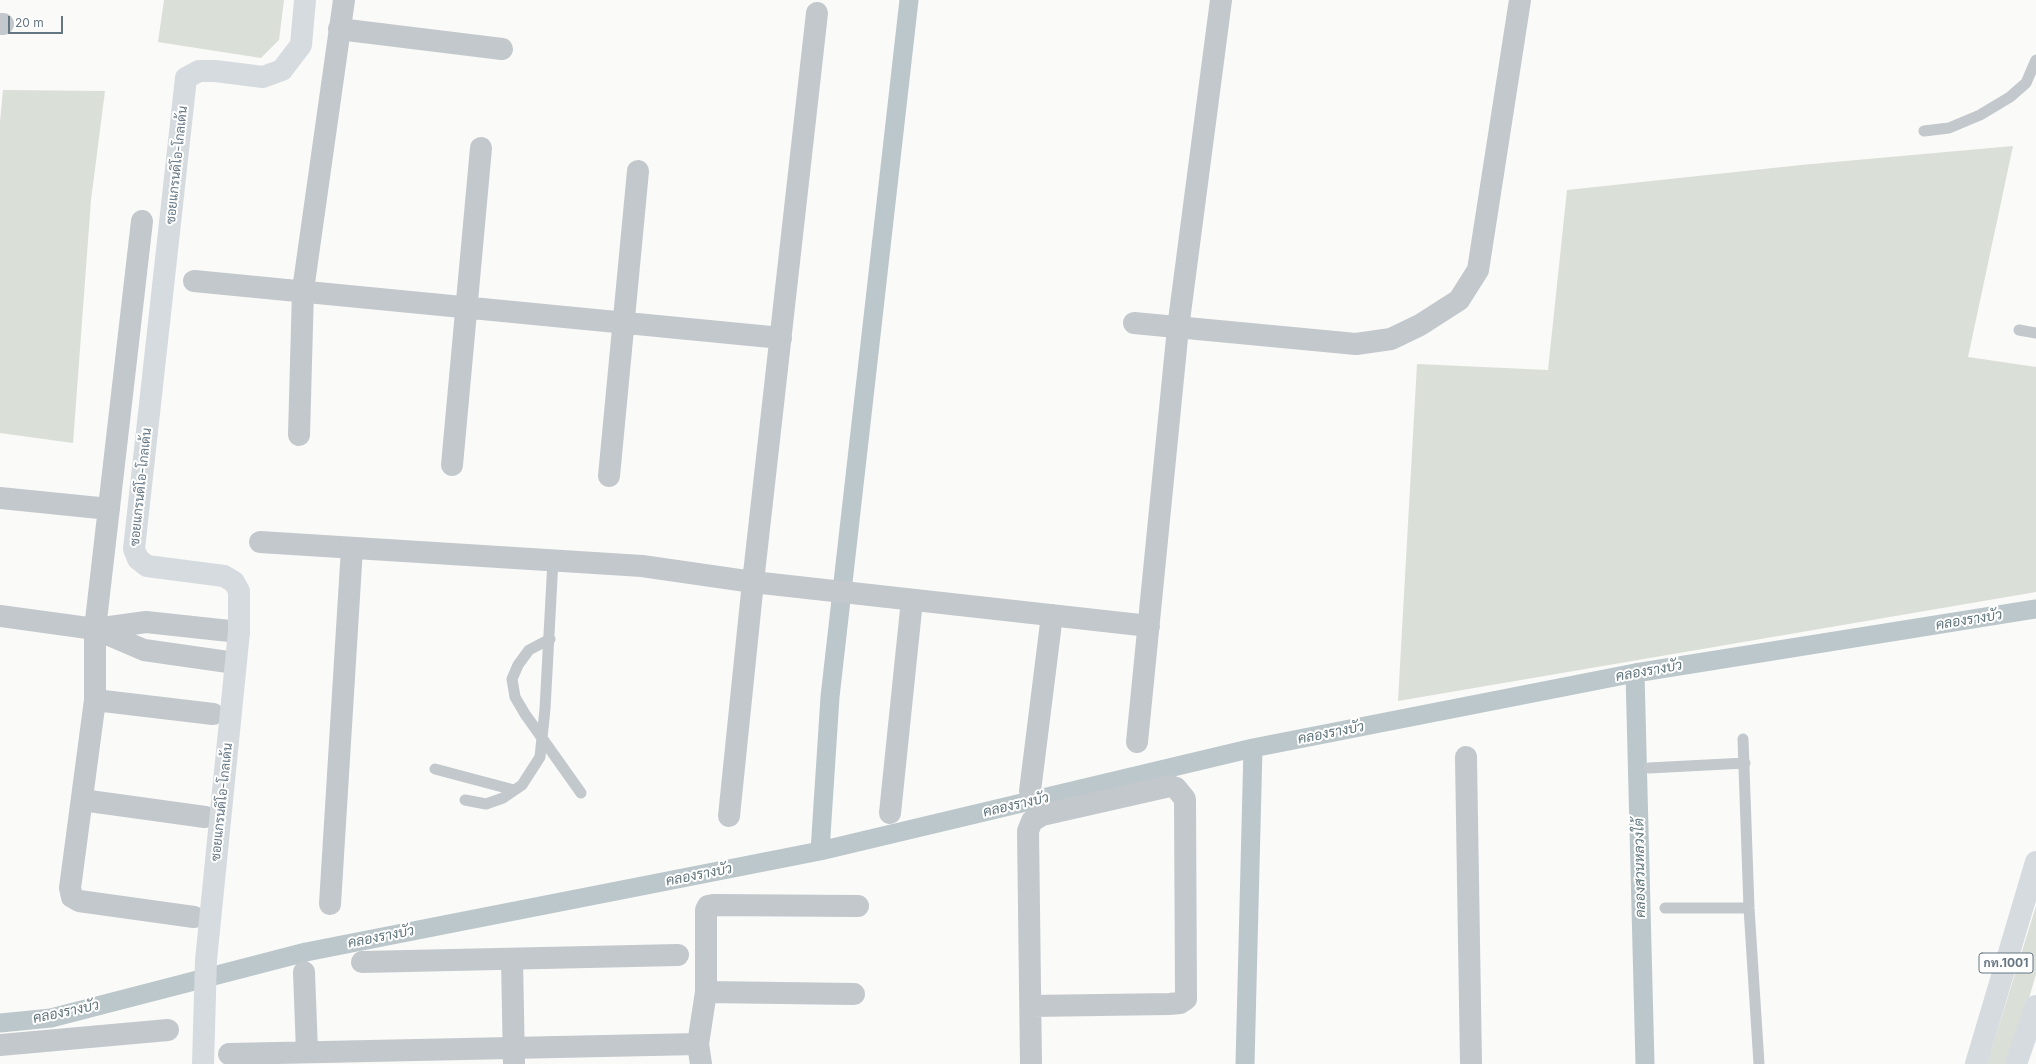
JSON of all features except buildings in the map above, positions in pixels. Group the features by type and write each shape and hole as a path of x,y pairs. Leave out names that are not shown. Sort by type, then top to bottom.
{"street":[{"name":"ซอยแกรนดิโอ-โกลเด้น","path":"203,1064 206,960 239,632 239,591 229,578 224,576 147,566 138,559 134,549 186,78 199,71 215,71 263,77 282,70 301,45 305,0"},
{"path":"299,435 303,290 344,0"},
{"path":"1137,742 1178,328 1221,0"},
{"path":"1134,323 1356,344 1391,339 1420,325 1459,300 1478,270 1520,0"},
{"path":"729,816 753,582 818,13"},
{"path":"339,29 502,49"},
{"path":"452,465 481,148"},
{"path":"609,476 638,171"},
{"path":"142,221 95,629 95,700 70,888 72,897 79,901 194,917"},
{"path":"194,281 303,290 624,324 781,338"},
{"path":"0,498 109,509"},
{"path":"260,542 642,566 753,582 1149,626"},
{"path":"330,904 352,548"},
{"path":"890,813 912,600"},
{"path":"1030,791 1052,615"},
{"path":"0,616 95,629 144,650 235,663"},
{"path":"95,629 146,622 239,632"},
{"path":"95,700 213,714"},
{"path":"1466,757 1471,1064"},
{"path":"1030,1006 1169,1004 1180,1003 1186,999 1185,799 1176,788 1170,786 1042,815 1032,821 1028,831 1030,1006 1031,1064"},
{"path":"82,800 204,817"},
{"name":"กท.1001","path":"1976,1064 2036,862"},
{"path":"229,1054 307,1052 514,1056 699,1054 706,992 706,910 708,906 858,906"},
{"path":"362,962 678,956"},
{"path":"512,959 514,1056"},
{"path":"304,972 307,1052"},
{"path":"706,992 854,994"},
{"path":"2016,1064 2036,1006"},
{"path":"0,1045 168,1030"}],"lane":[{"path":"1924,131 1949,128 1980,115 2010,97 2026,83 2036,60"},
{"path":"2019,330 2036,333"},
{"path":"465,800 486,804 503,798 522,785 540,757 550,639 553,560"},
{"path":"550,639 529,650 518,665 512,679 515,697 525,714 580,793"},
{"path":"1743,739 1749,908 1759,1064"},
{"path":"1649,768 1745,763"},
{"path":"435,769 514,790"},
{"path":"1665,908 1749,908"}],"shaded area":[{"path":"164,0 284,0 279,40 261,58 158,42"},
{"path":"3,90 105,91 91,200 73,443 0,433 0,122"},
{"path":"2013,146 1968,357 2036,367 2036,592 1398,701 1417,364 1548,370 1567,190 1801,165"},
{"path":"2036,906 2036,974 2015,1047 2009,1064 1987,1064"}],"waterway":[{"path":"820,851 830,697 909,0"},
{"name":"คลองรางบัว","path":"0,1023 51,1018 306,952 820,851 1253,748 1635,673 2036,609"},
{"name":"คลองสวนหลวงใต้","path":"1635,673 1645,1064"},
{"path":"1245,1064 1253,748"}]}
